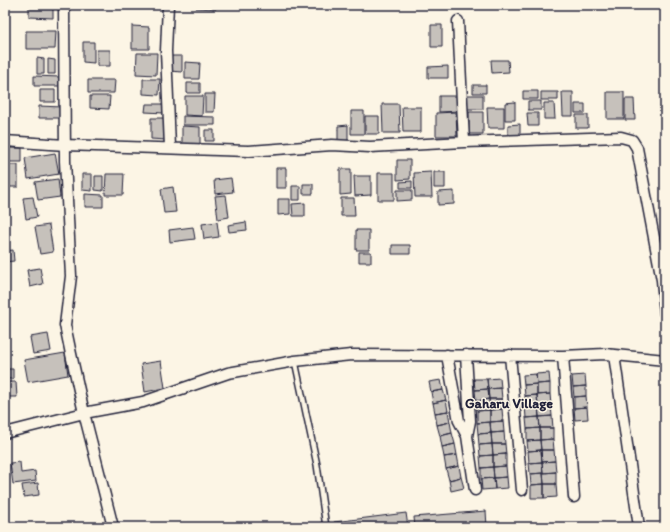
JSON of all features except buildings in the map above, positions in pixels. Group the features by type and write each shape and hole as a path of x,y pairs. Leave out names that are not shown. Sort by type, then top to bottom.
{"street":[{"path":"64,5 65,145 70,276 65,325 70,354 84,413 113,527"},
{"path":"168,5 166,51 170,148"},
{"path":"458,21 464,142"},
{"path":"5,141 65,145 249,151 332,145 370,147 464,142 621,137 632,140 637,148 662,280 665,314"},
{"path":"5,433 84,413 143,402 228,373 295,361 351,355 563,356 605,354 665,360"},
{"path":"447,355 459,421 467,436 475,490"},
{"path":"466,355 470,421 467,436"},
{"path":"510,355 522,490"},
{"path":"614,355 639,527"},
{"path":"563,356 574,497"}],"lane":[{"path":"295,361 317,465 326,527"}],"district":[{"name":"Gaharu Village","path":"509,403"}]}
